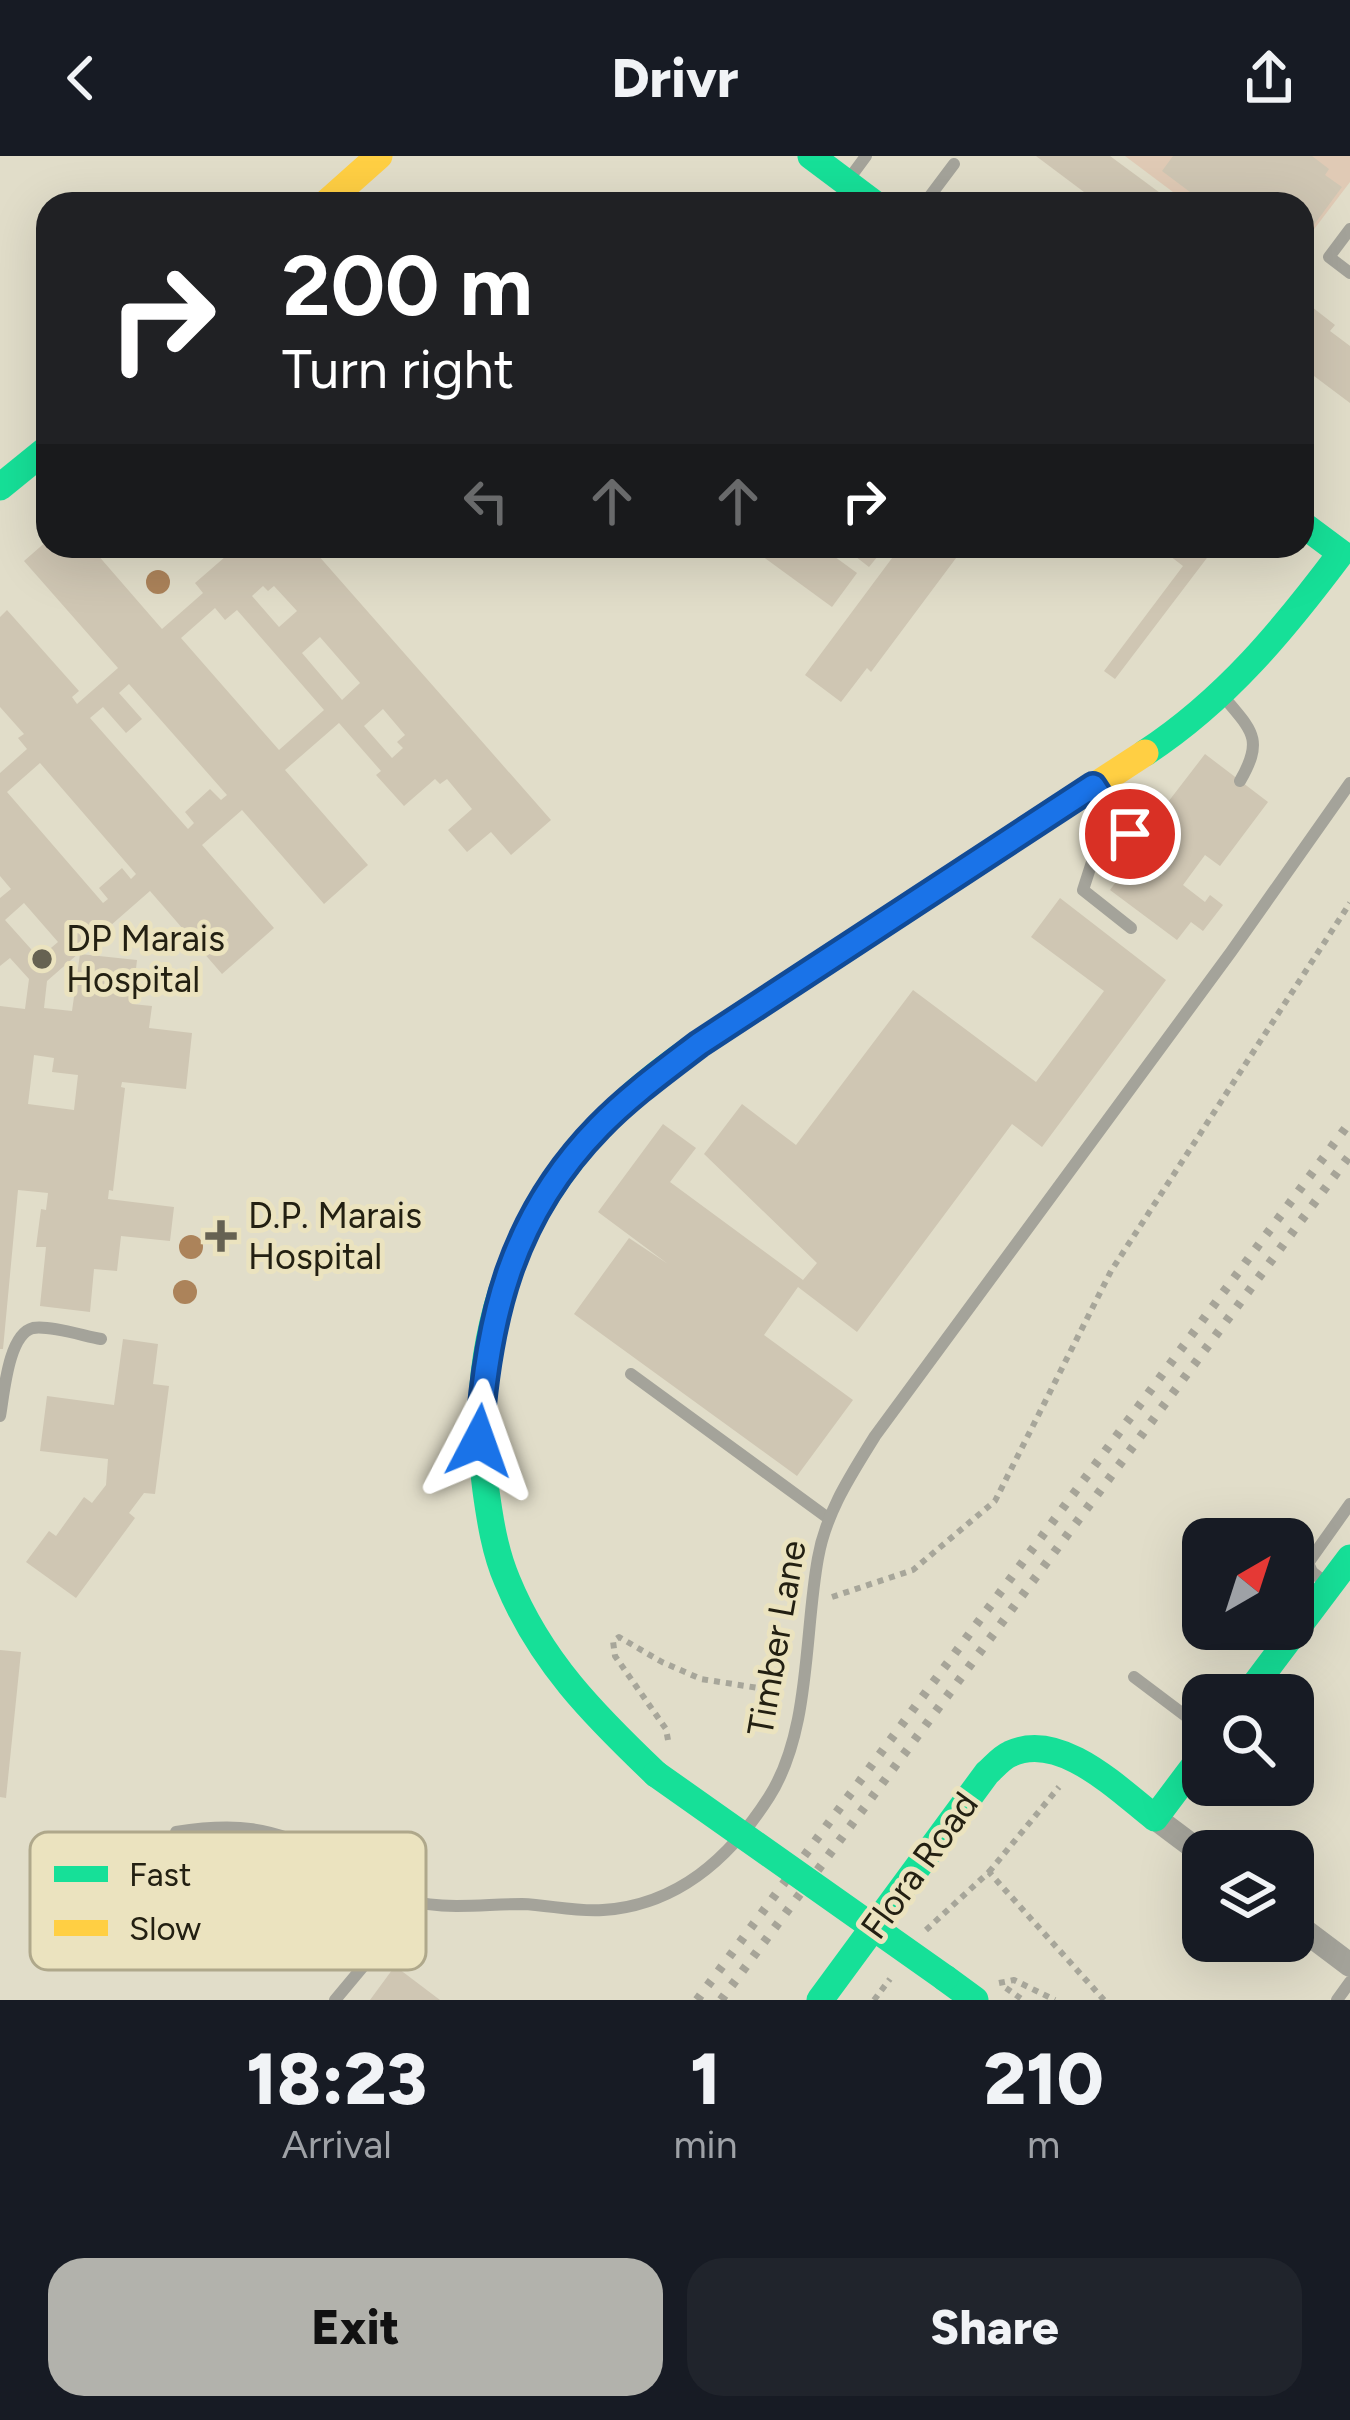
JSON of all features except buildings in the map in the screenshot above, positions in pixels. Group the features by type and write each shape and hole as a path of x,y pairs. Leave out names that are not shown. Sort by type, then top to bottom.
{"main road":[{"path":"338,192 379,156"},
{"path":"812,156 854,192"},
{"path":"0,487 36,458"},
{"path":"976,2000 663,1761 592,1714 559,1670 507,1582 493,1531 479,1441 490,1336 516,1249 539,1205 597,1128 699,1044 1173,735 1222,695 1347,552 1314,531"},
{"path":"1263,1674 1350,1558"},
{"name":"Flora Road","path":"820,2000 987,1773 1010,1754 1033,1748 1060,1752 1155,1818"},
{"path":"1155,1818 1182,1782"}],"street":[{"path":"1155,1818 1182,1838"},
{"path":"1314,1938 1350,1965"}],"lane":[{"path":"860,192 866,156"},
{"path":"933,192 954,164"},
{"path":"1350,229 1329,257 1350,273"},
{"path":"1222,695 1253,736 1252,760 1240,781"},
{"name":"Timber Lane","path":"426,1903 602,1910 639,1905 702,1876 730,1847 769,1796 790,1748 818,1555 828,1518 875,1436 1350,783"},
{"path":"1093,786 1119,826 1145,841 1160,842"},
{"path":"1119,826 1092,862 1083,890 1130,928"},
{"path":"0,1416 15,1347 23,1333 38,1328 101,1339"},
{"path":"631,1374 828,1518"},
{"path":"1330,1585 1308,1563 1350,1504"},
{"path":"1134,1677 1182,1714"},
{"name":"Timber Lane","path":"176,1832 215,1826 274,1832"},
{"path":"335,2000 360,1970"},
{"path":"1337,2000 1350,1982"}],"path":[{"path":"812,1604 913,1570 995,1501 1111,1271 1350,902"},
{"path":"663,1761 666,1729 615,1657 613,1641 619,1636 701,1679 800,1694"},
{"path":"916,1944 930,1925 989,1872 1068,1777"},
{"path":"989,1872 1104,2000"},
{"path":"874,2000 902,1962"},
{"path":"999,1983 1014,1980 1054,2000"}],"shaded area":[{"path":"1125,156 1350,156 1350,182 1314,229 1314,192 1173,192"}],"railway":[{"path":"697,2000 1350,1122"},
{"path":"721,2000 1350,1155"}],"traffic: fast":[{"path":"811,156 859,192"},
{"path":"0,487 36,458"},
{"path":"1145,753 1202,710 1252,662 1341,553 1314,533"},
{"path":"656,1774 590,1708 552,1661 520,1609 503,1569 489,1513 482,1439 489,1339 519,1246 571,1161 647,1082 789,985"},
{"path":"1263,1674 1350,1558"},
{"path":"820,2000 987,1773 1007,1756 1029,1749 1068,1756 1155,1818 1182,1782"},
{"path":"656,1774 945,1978"},
{"path":"945,1978 975,2000"}],"traffic: slow":[{"path":"338,192 379,156"},
{"path":"789,985 1145,753"}],"place":[{"name":"DP Marais Hospital","path":"42,959"},
{"name":"D.P. Marais Hospital","path":"221,1236"}],"route":[{"path":"479,1441 490,1336 516,1249 539,1205 597,1128 699,1044 1093,786 1119,826 1130,834"}]}
